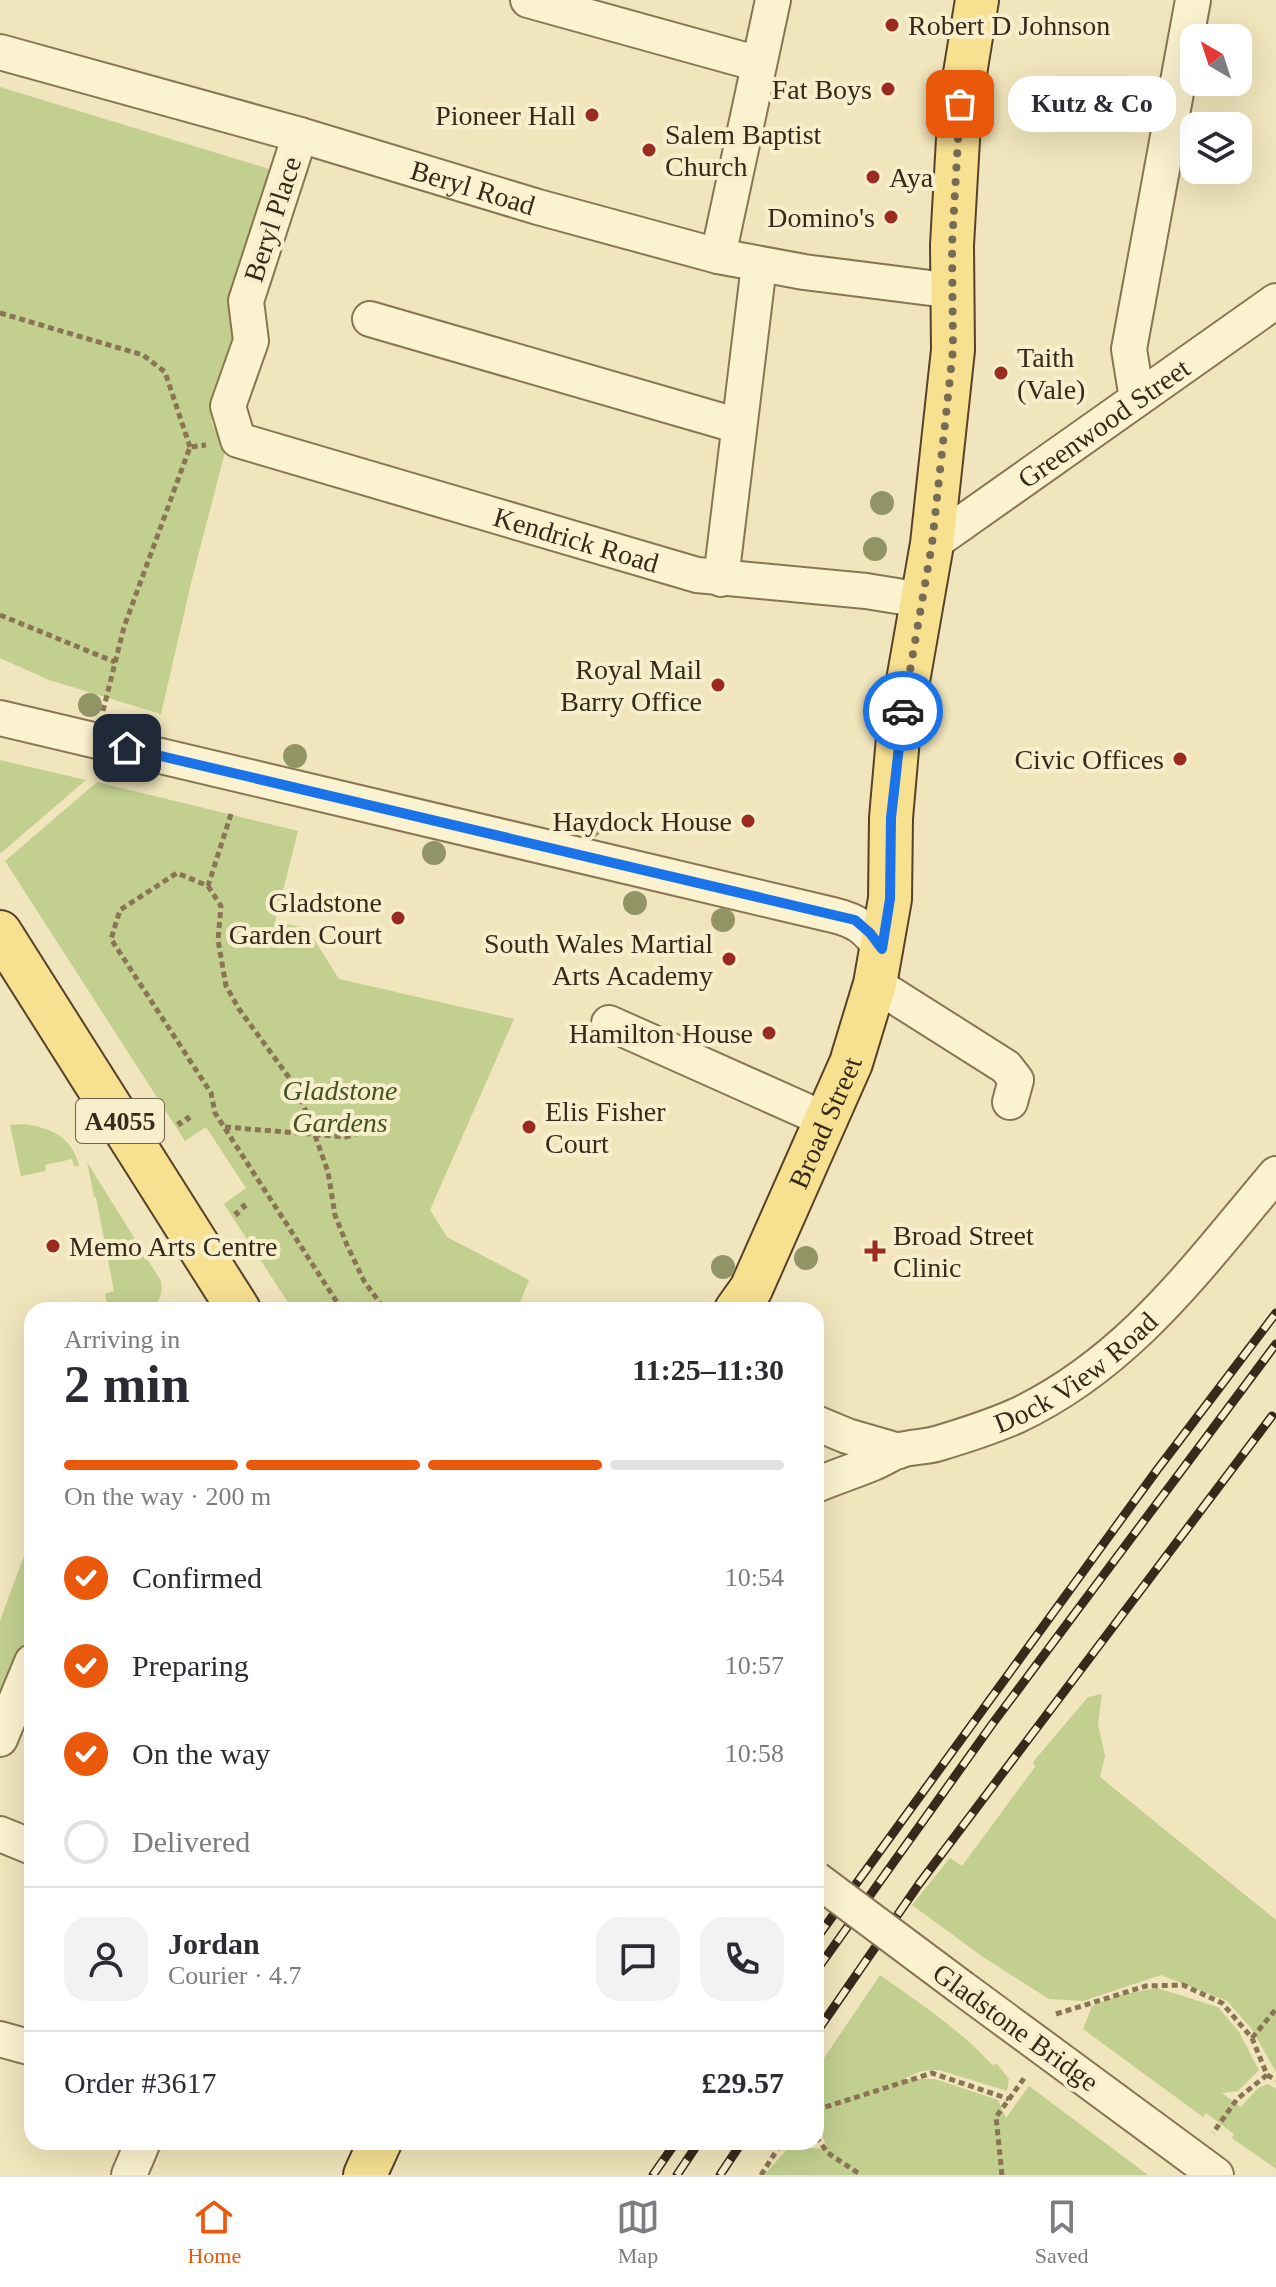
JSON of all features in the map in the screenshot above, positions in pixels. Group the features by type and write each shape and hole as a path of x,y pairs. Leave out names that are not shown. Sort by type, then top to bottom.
{"main road":[{"name":"Broad Street","path":"747,1302 851,1063 878,966 890,899 891,818 898,738 932,544 953,350 952,245 960,104 977,0"},
{"name":"A4055","path":"0,932 234,1302"},
{"path":"365,2175 376,2150"}],"street":[{"path":"528,0 759,64"},
{"path":"718,256 773,0"},
{"path":"1137,399 1129,349 1193,0"},
{"name":"Beryl Road","path":"0,52 718,256 759,265 954,291"},
{"name":"Beryl Place","path":"238,440 228,406 251,341 246,301 300,135"},
{"path":"721,579 759,265"},
{"name":"Greenwood Street","path":"932,544 1276,301"},
{"path":"370,319 739,426"},
{"name":"Kendrick Road","path":"238,440 697,575 851,589 922,600"},
{"path":"0,718 855,920 870,933 878,966 1006,1067 1016,1080 1010,1102"},
{"path":"609,1023 826,1120"},
{"name":"Dock View Road","path":"824,1482 899,1451 933,1445 978,1431 1068,1388 1141,1330 1276,1174"},
{"path":"824,1426 899,1451"},
{"path":"0,1739 24,1681"},
{"path":"0,1834 24,1844"},
{"name":"Gladstone Bridge","path":"824,1885 1216,2175"},
{"path":"0,2039 24,2046"},
{"path":"129,2175 140,2150"}],"path":[{"path":"0,313 143,355 165,372 190,447 124,627 96,741"},
{"path":"190,447 238,440"},
{"path":"0,615 115,662"},
{"path":"208,886 231,814"},
{"path":"337,1302 215,1113 211,1093 111,939 120,910 177,873 208,886 221,906 218,940 226,986 296,1087 328,1172 335,1215 364,1281 379,1302"},
{"path":"186,1116 192,1124"},
{"path":"224,1127 346,1137 370,1129 383,1120"},
{"path":"178,1121 184,1129"},
{"path":"242,1204 248,1212"},
{"path":"235,1211 240,1217"},
{"path":"1056,2014 1146,1986 1183,1985 1222,2003 1252,2038 1267,2075 1276,2080"},
{"path":"1252,2038 1276,2009"},
{"path":"824,2107 932,2073 1009,2099"},
{"path":"1208,2140 1237,2099 1267,2075"},
{"path":"1002,2175 996,2117 1025,2077"},
{"path":"824,2148 861,2175"},
{"path":"761,2175 777,2150"}],"green space":[{"path":"0,87 269,169 230,309 234,344 211,421 225,452 161,714 49,680 0,658"},
{"path":"0,760 86,780 1,853 0,851"},
{"name":"Gladstone Gardens","path":"97,782 298,831 275,922 307,928 339,979 514,1019 430,1210 447,1237 529,1280 520,1302 288,1302 224,1204 246,1188 206,1127 185,1141 5,861"},
{"path":"25,1124 60,1136 72,1148 79,1166 74,1166 72,1159 45,1165 46,1171 21,1176 10,1125"},
{"path":"87,1162 161,1281 162,1290 158,1302 106,1302 105,1294 114,1291"},
{"path":"24,1556 24,1670 0,1719 0,1621"},
{"path":"1102,1694 1098,1724 1105,1756 1100,1777 1276,1920 1276,2072 1251,2028 1227,2001 1161,1975 1083,2001 1049,1999 983,1957 912,1905 950,1858 962,1866 1035,1767 1033,1762 1088,1697"},
{"path":"880,1975 953,2028 992,2065 997,2064 1009,2079 1007,2091 939,2070 922,2071 903,2079 935,2079 998,2100 1006,2118 1029,2086 1148,2175 764,2175 786,2150 827,2149 824,2140 824,2058"},
{"path":"1157,1988 1218,2007 1239,2032 1259,2070 1238,2091 1222,2093 1241,2107 1258,2088 1268,2084 1276,2089 1276,2169 1232,2138 1234,2134 1206,2113 1203,2117 1083,2029 1092,2006 1119,1995"}],"railway":[{"path":"824,1928 1157,1470 1276,1313"},
{"path":"824,1960 993,1723 1276,1344"},
{"path":"824,2021 919,1884 1272,1416"},
{"path":"653,2175 670,2150"},
{"path":"677,2175 694,2150"},
{"path":"720,2175 737,2150"}],"way so far":[{"path":"903,711 932,544 953,350 952,245 960,104"}],"place":[{"name":"Robert D Johnson","path":"892,25"},
{"name":"Fat Boys","path":"888,89"},
{"name":"Kutz & Co","path":"960,104"},
{"name":"Pioneer Hall","path":"592,115"},
{"name":"Salem Baptist Church","path":"649,150"},
{"name":"Aya","path":"873,177"},
{"name":"Domino's","path":"891,217"},
{"name":"Taith (Vale)","path":"1001,373"},
{"name":"Royal Mail Barry Office","path":"718,685"},
{"name":"Civic Offices","path":"1180,759"},
{"name":"Haydock House","path":"748,821"},
{"name":"Gladstone Garden Court","path":"398,918"},
{"name":"South Wales Martial Arts Academy","path":"729,959"},
{"name":"Hamilton House","path":"769,1033"},
{"name":"Elis Fisher Court","path":"529,1127"},
{"name":"Memo Arts Centre","path":"53,1246"},
{"name":"Broad Street Clinic","path":"875,1251"}],"route":[{"path":"127,748 855,920 882,949 890,899 891,818 903,711"}]}
